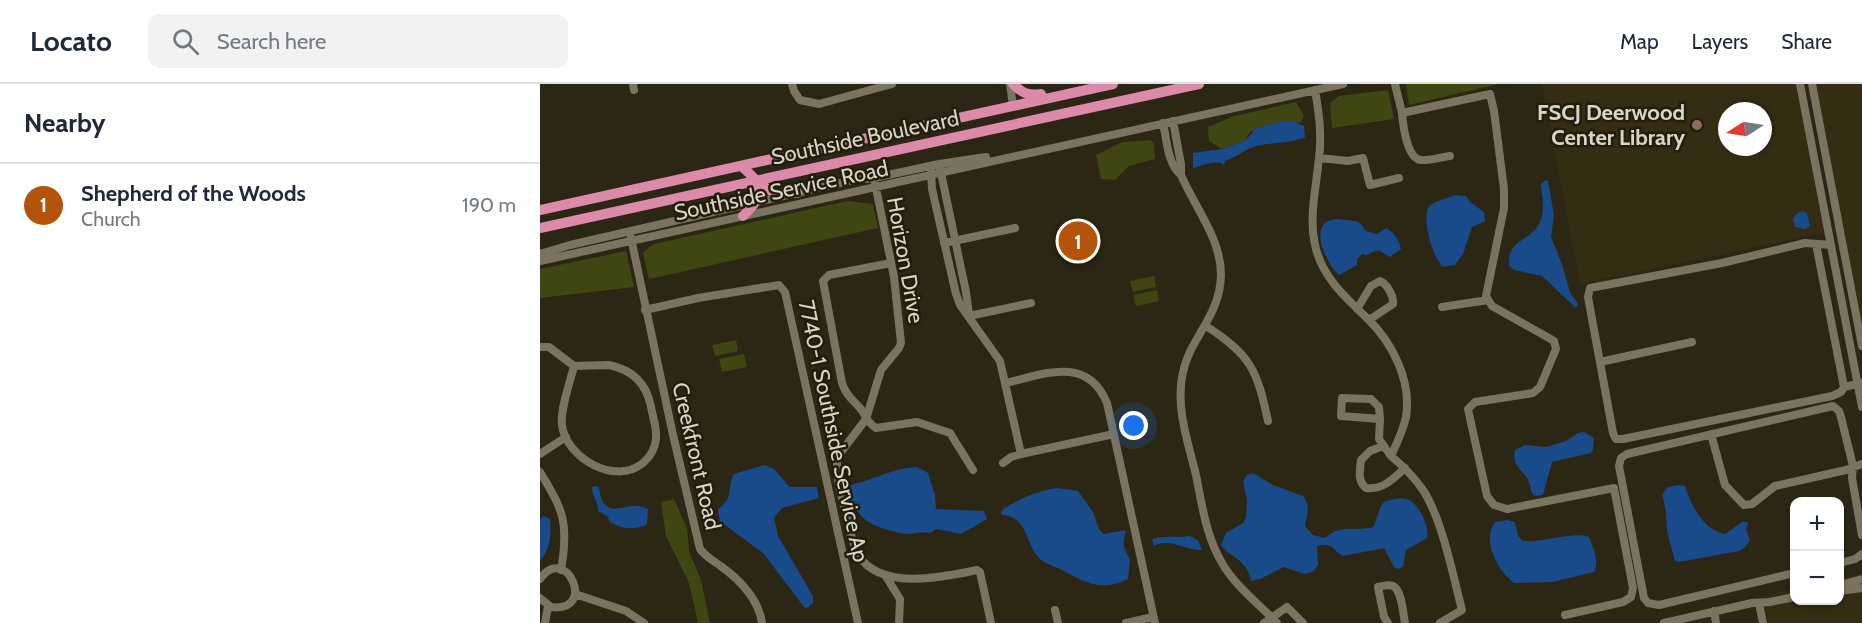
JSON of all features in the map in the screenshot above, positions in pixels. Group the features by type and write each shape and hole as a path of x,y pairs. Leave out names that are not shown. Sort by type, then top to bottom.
{"highway":[{"path":"1011,84 1029,95 1049,93 1062,95"},
{"name":"Southside Boulevard","path":"540,210 1113,84"},
{"name":"Southside Boulevard","path":"540,228 1199,84"},
{"path":"982,131 1004,122 1011,114 1013,106"},
{"path":"741,166 766,189 774,192 797,193"},
{"path":"743,216 756,203 758,192 756,181"}],"street":[{"path":"792,84 800,100 819,104 892,84"},
{"path":"1011,84 1013,106"},
{"name":"Southside Service Road","path":"540,261 1343,84"},
{"path":"1395,84 1409,150 1416,159 1421,160 1450,156"},
{"path":"1800,84 1860,383 1862,407"},
{"path":"1812,84 1862,346"},
{"path":"1315,90 1321,134 1312,210 1315,248 1328,277 1341,294 1369,320 1391,348 1405,386 1406,414 1399,439 1391,456"},
{"path":"1402,113 1490,94 1504,189 1504,208 1486,291 1488,300 1492,306 1554,341 1556,349 1538,390 1529,394 1474,402 1468,409 1487,496 1494,505 1507,510 1614,488 1633,592 1631,597 1623,602 1565,615"},
{"path":"1173,121 1181,175"},
{"path":"1163,123 1174,169 1181,175 1215,240 1220,263 1221,275 1216,301 1206,326 1185,362 1180,394 1207,528 1217,554 1227,570 1275,620"},
{"name":"Southside Service Road","path":"540,254 629,231 853,180 874,178 930,165 1029,152"},
{"path":"1319,158 1348,161 1363,158 1370,185 1399,178"},
{"path":"939,164 932,189 956,294 960,305 1000,361 1021,454"},
{"path":"930,165 937,174 956,241 969,316"},
{"name":"Horizon Drive","path":"874,178 891,263 901,343 881,370 866,419 838,456 837,463 840,487 858,554 864,562 885,576"},
{"path":"944,243 1014,228"},
{"path":"629,231 645,310"},
{"path":"1816,244 1844,387 1841,392 1832,396 1619,440 1613,433 1588,297 1590,288 1806,243 1831,245"},
{"path":"891,263 829,275 823,281 846,395 876,428 917,422 950,433 973,470"},
{"path":"1357,309 1371,286 1380,281 1384,283 1392,297 1393,304 1369,320"},
{"name":"7740-1 Southside Service Ap","path":"645,310 698,298 779,285 785,292 858,623"},
{"path":"1442,308 1488,300"},
{"path":"969,316 1031,303"},
{"name":"Creekfront Road","path":"645,310 700,549 708,559 728,572 746,589 757,607 762,623"},
{"path":"1206,326 1229,342 1248,361 1260,385 1268,421"},
{"path":"1600,362 1692,342"},
{"path":"540,347 549,348 574,366 609,365 620,368 639,380 650,402 656,439 650,456 641,465 629,471 615,472 600,468 588,461 572,446 566,437 562,418 574,366"},
{"path":"1006,382 1059,371 1076,372 1092,380 1103,394 1114,434 1154,620 1126,623"},
{"path":"1844,387 1860,383"},
{"path":"1380,419 1341,416 1342,398 1371,399 1378,407 1380,419 1378,433 1383,446 1424,491 1434,511 1462,610 1440,623"},
{"path":"1790,574 1651,605 1644,598 1620,462 1627,454 1828,406 1836,408 1841,417 1853,466 1852,478 1862,535"},
{"path":"1003,463 1021,454 1114,434"},
{"path":"1711,434 1726,487 1740,502 1748,505 1775,486 1846,470 1862,464"},
{"path":"540,454 566,437"},
{"path":"1383,446 1370,451 1361,460 1359,476 1362,484 1366,488 1379,487 1392,480 1405,468"},
{"path":"540,472 559,505 565,523 565,546 561,570"},
{"path":"1844,562 1862,555"},
{"path":"540,579 546,572 561,570 574,580 575,594 569,603 558,608 548,606 540,598"},
{"path":"885,576 921,580 977,570 980,572 992,623"},
{"path":"885,576 900,599 899,623"},
{"path":"1844,584 1862,579"},
{"path":"1388,623 1384,617 1378,587 1390,585 1397,589 1405,623"},
{"path":"1844,590 1862,588"},
{"path":"575,594 626,611 644,623"},
{"path":"1664,623 1714,611 1790,598"},
{"path":"1759,603 1763,623"},
{"path":"545,623 548,606"},
{"path":"1264,623 1275,620 1287,607 1303,623"},
{"path":"1055,610 1058,623"},
{"path":"1714,611 1716,623"}],"shaded area":[{"path":"1542,84 1796,84 1824,233 1580,284"},
{"path":"1816,84 1862,84 1862,324 1836,188"},
{"path":"1862,574 1862,623 1768,623 1763,596 1790,590 1790,605 1844,605 1844,578"}],"green space":[{"path":"1406,84 1499,84 1409,105"},
{"path":"1388,90 1394,119 1332,128 1330,103 1339,96"},
{"path":"1296,102 1304,116 1301,123 1295,122 1250,132 1245,141 1222,149 1209,141 1208,127 1234,116"},
{"path":"1150,140 1154,143 1155,159 1129,166 1115,180 1101,179 1096,155 1122,142"},
{"path":"847,201 873,204 878,228 649,279 643,252 654,244"},
{"path":"626,251 634,287 540,298 540,269"},
{"path":"1154,276 1156,287 1133,292 1130,281"},
{"path":"1157,290 1159,301 1136,306 1133,295"},
{"path":"736,340 738,351 715,356 712,345"},
{"path":"744,354 747,367 722,372 719,359"},
{"path":"674,499 687,528 689,551 701,580 710,623 698,623 689,583 666,536 661,502"}],"water":[{"path":"1280,122 1295,122 1304,126 1305,137 1252,147 1225,161 1224,165 1213,163 1193,168 1193,153 1222,149 1245,141 1256,128"},
{"path":"1546,180 1554,215 1551,237 1570,292 1578,304 1576,308 1542,276 1514,270 1509,266 1512,250 1532,233 1542,218 1541,184"},
{"path":"1456,195 1466,196 1470,202 1484,212 1485,221 1472,227 1463,254 1455,265 1443,267 1435,255 1429,237 1427,211 1435,202"},
{"path":"1803,211 1807,213 1810,226 1806,229 1795,227 1793,218"},
{"path":"1337,219 1356,221 1366,231 1377,234 1386,228 1396,237 1401,249 1390,257 1378,250 1367,255 1362,254 1357,259 1357,265 1339,275 1327,258 1320,236 1325,223"},
{"path":"1584,432 1594,438 1591,453 1552,462 1543,495 1535,496 1527,478 1516,464 1515,450 1525,445 1546,447"},
{"path":"764,465 774,469 790,487 817,487 819,498 782,508 774,518 778,536 813,596 813,603 807,608 763,553 725,525 720,524 718,509 727,500 734,474"},
{"path":"917,467 928,473 935,495 936,509 984,511 987,519 961,534 936,529 930,533 897,532 867,521 853,505 846,490 845,486 898,470"},
{"path":"1253,473 1273,485 1303,496 1308,507 1305,526 1313,535 1325,538 1342,529 1373,527 1384,502 1406,499 1413,502 1420,511 1427,528 1427,538 1406,550 1403,567 1398,569 1394,567 1384,548 1343,556 1330,546 1322,545 1317,546 1318,565 1314,571 1304,574 1284,567 1251,581 1243,564 1221,545 1226,533 1243,523 1246,517 1247,500 1243,481 1247,475"},
{"path":"598,486 606,506 616,509 641,506 648,509 647,524 638,528 628,528 610,522 607,516 598,511 592,487"},
{"path":"1685,486 1699,516 1717,532 1725,534 1743,521 1748,523 1746,529 1750,540 1745,547 1739,551 1675,561 1667,531 1662,494 1668,487"},
{"path":"1056,488 1078,491 1093,512 1103,534 1126,530 1124,543 1130,560 1128,579 1109,585 1092,584 1046,563 1034,552 1017,520 1002,515 1001,511 1019,500"},
{"path":"544,516 550,519 550,536 546,551 540,561 540,519"},
{"path":"1507,520 1515,522 1518,536 1523,541 1575,535 1589,537 1596,559 1594,572 1553,582 1514,583 1497,563 1490,537 1495,522"},
{"path":"1190,536 1198,540 1202,550 1165,543 1154,546 1152,539 1161,537"}],"place":[{"name":"FSCJ Deerwood Center Library","path":"1697,125"},
{"name":"Shepherd of the Woods","path":"1078,241"}]}
